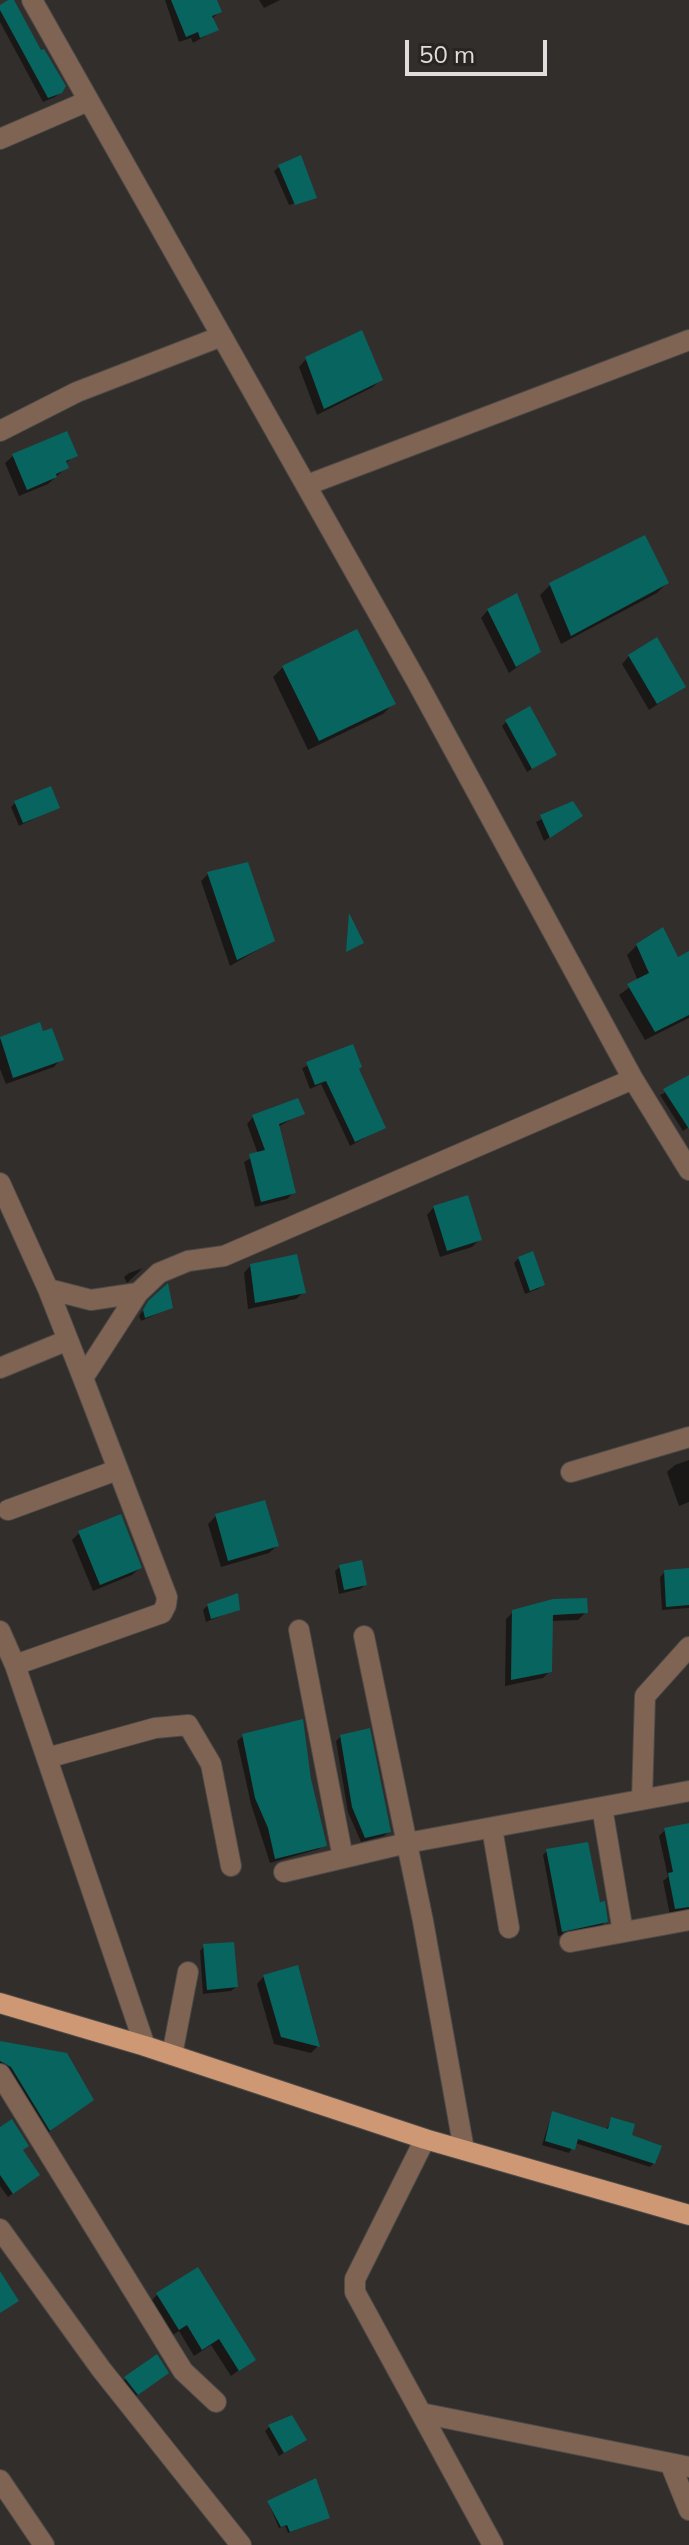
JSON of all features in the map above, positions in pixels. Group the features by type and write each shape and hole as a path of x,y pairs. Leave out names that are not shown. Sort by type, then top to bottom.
{"main road":[{"path":"0,2003 145,2046 425,2139 689,2215"}],"street":[{"path":"32,0 307,485 633,1079 689,1170"},
{"path":"0,139 88,101"},
{"path":"0,431 77,392 222,336"},
{"path":"307,485 689,340"},
{"path":"83,1378 138,1293 159,1273 188,1261 224,1256 633,1079"},
{"path":"0,1183 6,1214 48,1289 167,1597 162,1613 15,1665"},
{"path":"48,1289 91,1300 138,1293"},
{"path":"0,1368 68,1340"},
{"path":"571,1472 689,1437"},
{"path":"8,1510 117,1470"},
{"path":"299,1630 343,1858"},
{"path":"0,1631 15,1665 145,2046"},
{"path":"364,1636 407,1843 464,2150"},
{"path":"642,1800 645,1696 689,1647"},
{"path":"47,1758 155,1728 188,1725 211,1764 231,1866"},
{"path":"284,1872 407,1843 689,1791"},
{"path":"602,1807 623,1932"},
{"path":"492,1828 509,1928"},
{"path":"570,1942 689,1920"},
{"path":"172,2055 188,1972"},
{"path":"0,2074 183,2371 216,2402"},
{"path":"425,2139 354,2284 355,2292 493,2545"},
{"path":"0,2229 101,2369 241,2545"},
{"path":"421,2413 679,2465 689,2510"},
{"path":"0,2480 44,2545"}],"building":[{"path":"14,0 41,50 44,49 66,86 62,93 48,98 0,10 0,5"},
{"path":"171,0 217,0 222,12 212,16 219,30 200,38 198,32 186,37"},
{"path":"301,155 317,198 295,205 278,165"},
{"path":"362,330 383,380 324,409 305,357"},
{"path":"67,431 78,456 66,461 69,468 56,474 57,477 27,490 12,454"},
{"path":"645,535 669,583 571,636 549,583"},
{"path":"517,593 541,652 516,667 487,609"},
{"path":"357,629 396,704 319,741 282,666"},
{"path":"657,637 686,687 657,704 628,655"},
{"path":"530,706 557,755 532,769 505,720"},
{"path":"51,786 60,808 23,823 14,801"},
{"path":"573,801 583,816 550,838 540,815"},
{"path":"248,862 275,941 237,960 207,872"},
{"path":"349,913 364,943 346,952"},
{"path":"663,927 678,957 689,951 689,1015 655,1032 627,984 649,973 636,944"},
{"path":"40,1022 43,1031 52,1028 64,1060 13,1078 0,1037"},
{"path":"353,1044 362,1067 359,1069 386,1128 355,1142 326,1081 315,1085 306,1062"},
{"path":"689,1075 689,1129 663,1089"},
{"path":"298,1098 305,1114 279,1124 296,1193 261,1202 249,1154 265,1150 252,1115"},
{"path":"468,1195 482,1240 447,1251 433,1206"},
{"path":"533,1251 545,1285 530,1291 518,1257"},
{"path":"297,1254 306,1293 255,1303 250,1264"},
{"path":"168,1283 173,1308 145,1318 143,1310 148,1301"},
{"path":"265,1500 279,1546 228,1561 215,1514"},
{"path":"121,1514 142,1568 100,1585 78,1531"},
{"path":"362,1560 367,1585 344,1590 339,1565"},
{"path":"689,1568 689,1605 666,1607 664,1570"},
{"path":"238,1593 240,1610 211,1619 207,1604"},
{"path":"587,1598 588,1613 553,1615 552,1672 511,1680 512,1610 553,1599"},
{"path":"303,1719 311,1779 327,1846 275,1859 268,1828 255,1798 242,1734"},
{"path":"370,1728 391,1832 365,1838 352,1807 340,1735"},
{"path":"689,1823 689,1907 675,1909 668,1873 673,1872 664,1828"},
{"path":"588,1842 600,1902 605,1901 608,1922 562,1932 546,1849"},
{"path":"234,1942 238,1987 207,1990 203,1944"},
{"path":"298,1965 320,2047 281,2037 263,1975"},
{"path":"0,2041 67,2053 94,2100 50,2131 11,2067 0,2061"},
{"path":"552,2111 608,2129 611,2117 635,2124 632,2135 662,2146 655,2164 578,2139 575,2150 545,2141"},
{"path":"12,2119 29,2146 23,2150 40,2175 13,2194 0,2175 0,2127"},
{"path":"198,2267 256,2360 239,2371 219,2339 202,2350 187,2325 179,2330 156,2293"},
{"path":"0,2271 19,2301 0,2313"},
{"path":"157,2354 169,2373 138,2395 124,2377"},
{"path":"292,2415 307,2440 284,2453 268,2425"},
{"path":"316,2478 330,2518 290,2532 287,2525 281,2527 267,2501"}]}
